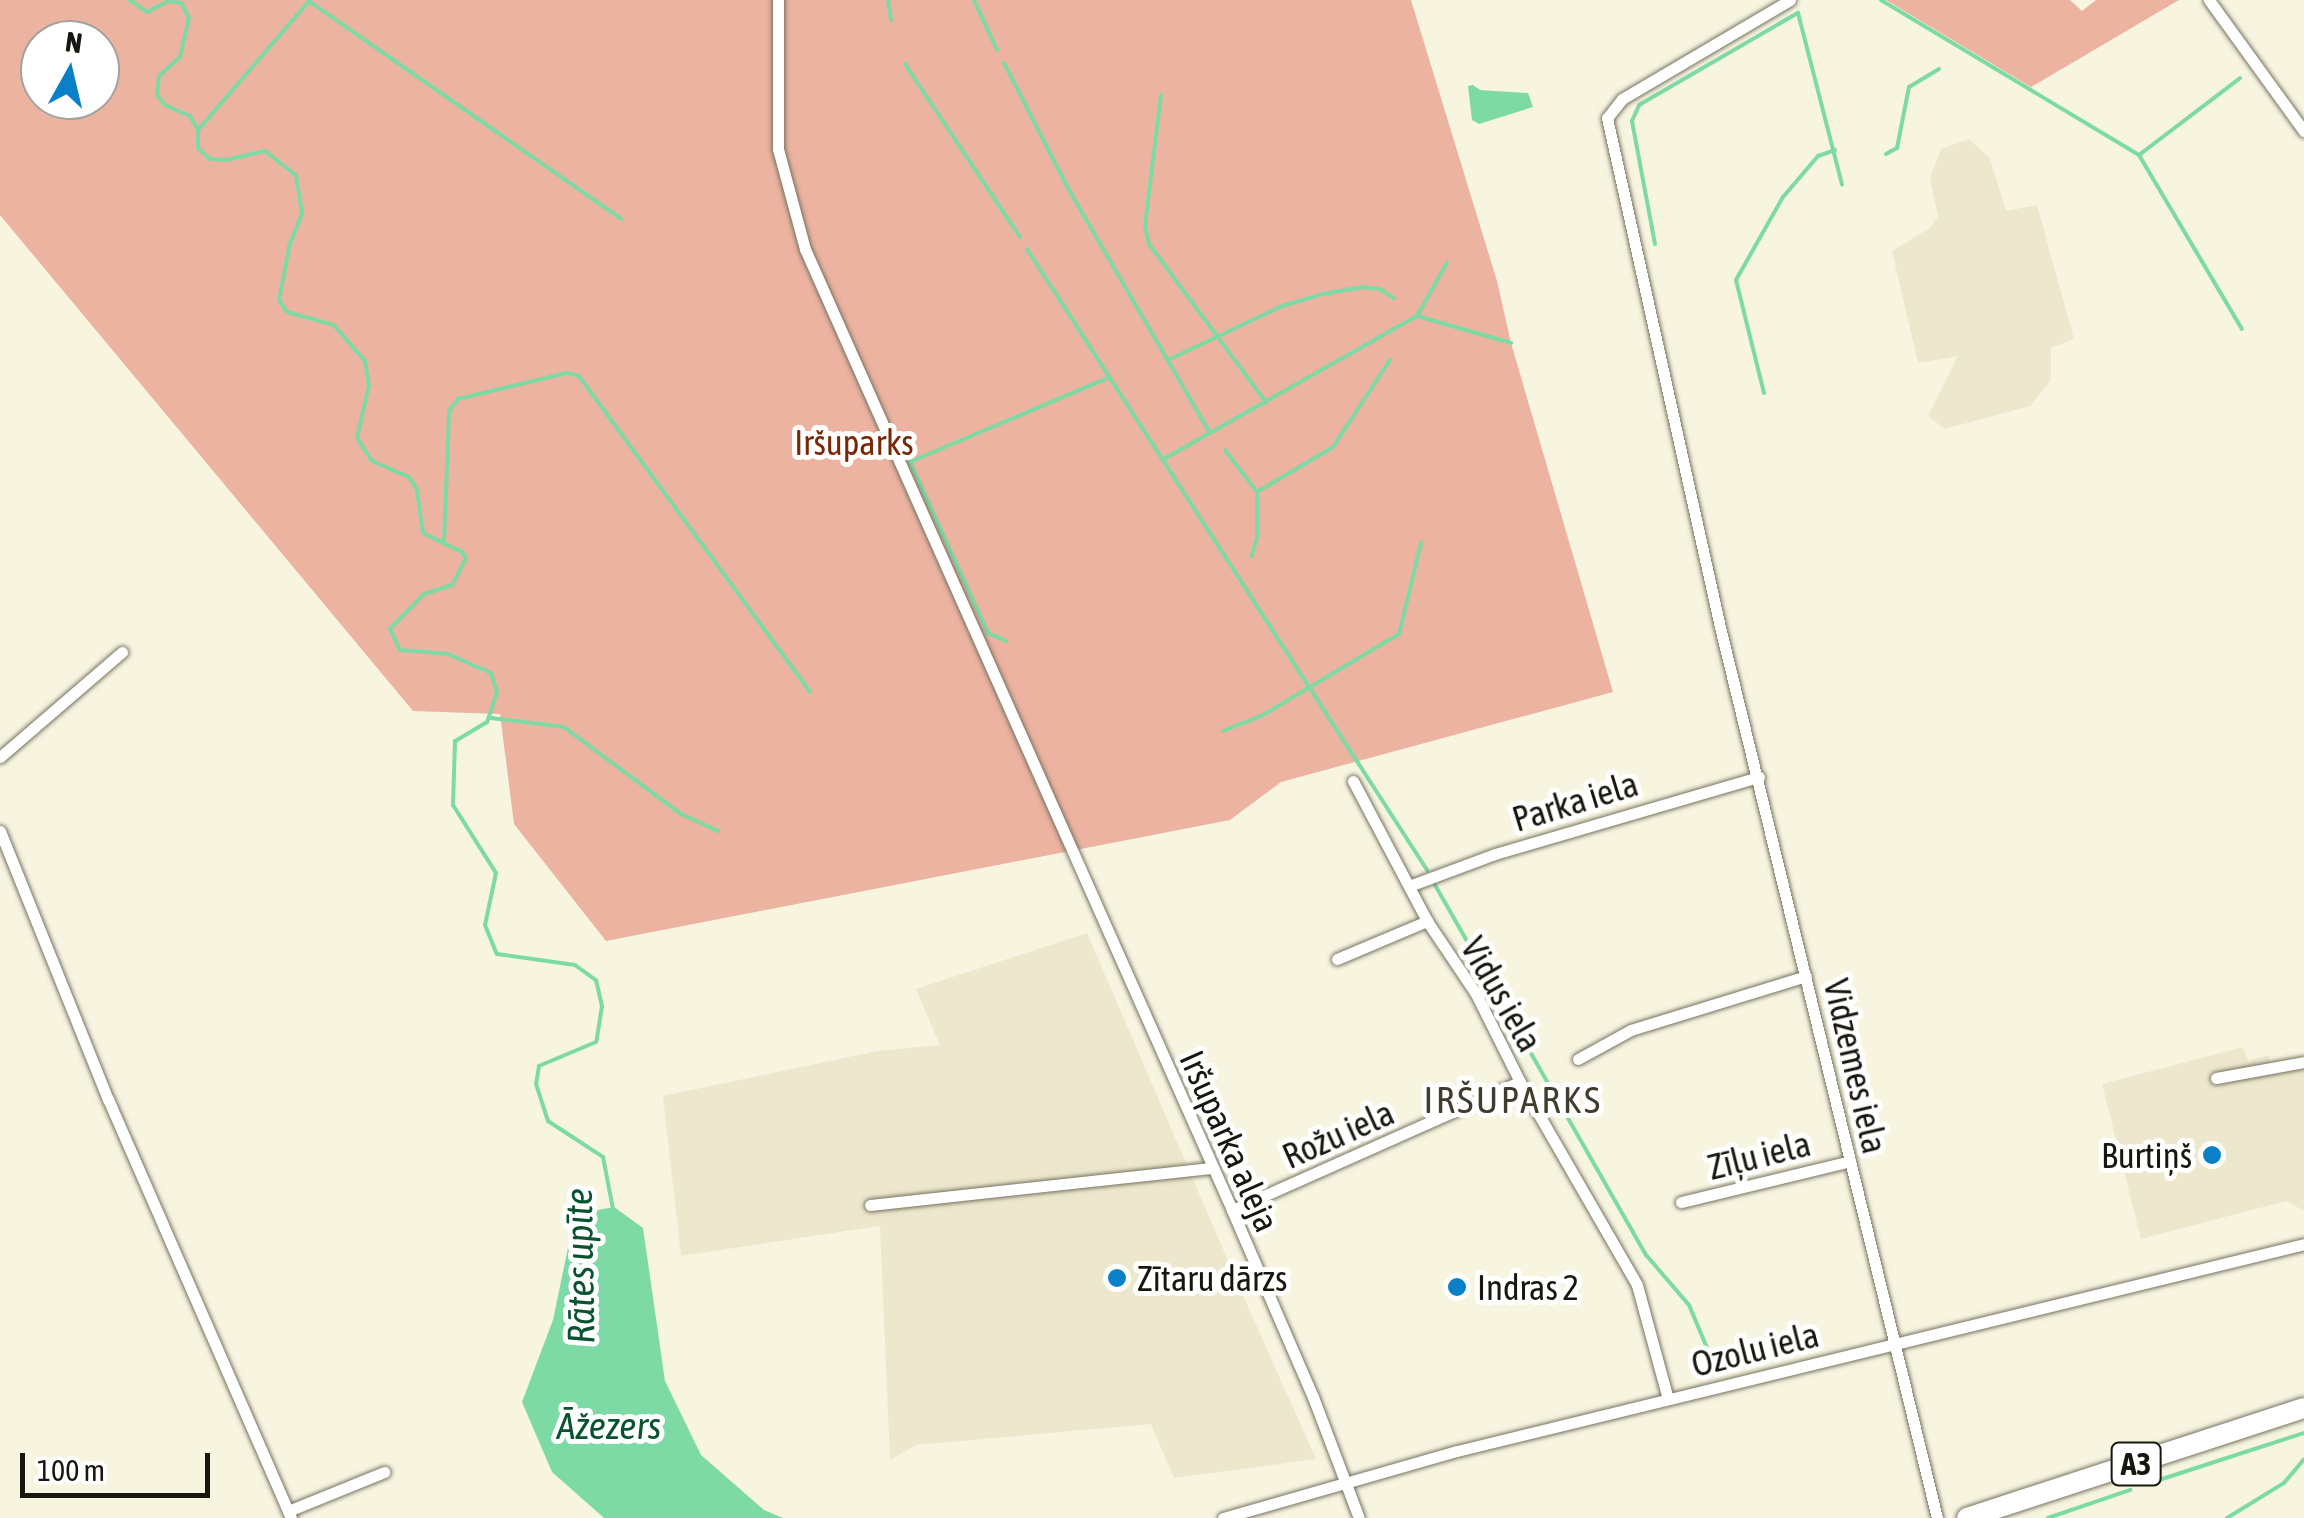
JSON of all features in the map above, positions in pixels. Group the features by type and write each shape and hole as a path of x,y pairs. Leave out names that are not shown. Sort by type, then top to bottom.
{"highway":[{"name":"A3","path":"1967,1518 2304,1408"}],"street":[{"name":"Iršuparka aleja","path":"778,0 778,149 804,249 1232,1210 1359,1518"},
{"name":"Vidzemes iela","path":"1790,0 1622,99 1607,118 1720,627 1760,778 1937,1518"},
{"path":"2209,0 2304,131"},
{"path":"0,756 122,652"},
{"name":"Parka iela","path":"1409,886 1495,854 1760,778"},
{"name":"Vidus iela","path":"1354,781 1427,921 1476,994 1520,1082 1636,1286 1668,1399"},
{"path":"0,831 116,1116 289,1515 384,1472"},
{"path":"1336,959 1427,921"},
{"path":"1578,1059 1630,1030 1806,976"},
{"path":"2216,1078 2304,1062"},
{"name":"Rožu iela","path":"1232,1210 1520,1082"},
{"name":"Zīļu iela","path":"1681,1202 1850,1161"},
{"path":"870,1205 1213,1168"},
{"name":"Ozolu iela","path":"1223,1518 1347,1482 1892,1342 2304,1244"}],"shaded area":[{"path":"1969,139 1990,158 2006,211 2037,205 2074,339 2051,348 2051,380 2030,406 1945,429 1928,416 1958,356 1918,363 1892,251 1930,228 1938,216 1930,178 1941,149"},
{"path":"1087,933 1316,1459 1174,1478 1151,1424 916,1445 890,1460 880,1226 681,1256 663,1096 877,1051 940,1045 916,989"},
{"name":"Burtiņš","path":"2243,1047 2248,1061 2269,1055 2273,1074 2304,1069 2304,1211 2286,1201 2141,1239 2102,1084"}],"green space":[{"name":"Iršuparks","path":"0,0 1411,0 1497,281 1511,343 1613,692 1281,782 1230,820 606,941 514,824 500,714 413,711 0,215"},
{"path":"1886,0 2070,0 2082,11 2096,0 2179,0 2031,87"}],"water":[{"path":"1468,86 1480,90 1528,93 1533,107 1479,124 1472,120"},
{"name":"Āžezers","path":"614,1207 643,1228 665,1381 701,1455 764,1510 783,1518 604,1518 552,1472 522,1402 553,1320 575,1214"}],"waterway":[{"name":"Rātes upīte","path":"130,0 147,12 169,1 181,3 189,18 180,57 159,76 157,95 165,105 190,116 198,130 198,148 210,159 226,160 265,151 296,175 302,214 290,243 279,300 287,312 334,325 365,361 369,385 357,438 372,461 409,477 417,490 423,533 462,552 466,558 452,585 424,594 390,629 400,650 448,654 491,673 497,692 487,722 455,741 453,805 496,873 485,925 497,954 575,965 596,980 602,1006 596,1042 539,1066 536,1084 548,1121 603,1157 613,1209"},
{"path":"199,129 310,0"},
{"path":"888,0 891,20"},
{"path":"974,0 997,50"},
{"path":"1881,0 2139,155 2242,329"},
{"path":"309,1 621,219"},
{"path":"1655,244 1632,121 1639,105 1798,13 1842,184"},
{"path":"1004,63 1069,190 1210,433"},
{"path":"905,64 1020,237"},
{"path":"1886,154 1897,148 1909,87 1939,69"},
{"path":"2139,155 2240,78"},
{"path":"1161,95 1145,226 1149,244 1266,402"},
{"path":"1764,393 1736,280 1783,197 1818,156 1835,150"},
{"path":"1027,249 1427,870"},
{"path":"1417,316 1447,263"},
{"path":"1168,360 1282,306 1323,294 1361,287 1380,289 1394,298"},
{"path":"1164,459 1417,316 1511,343"},
{"path":"1257,492 1333,447 1390,360"},
{"path":"444,544 449,411 458,399 567,373 579,376 810,692"},
{"path":"1006,641 988,633 910,462 1110,377"},
{"path":"1225,450 1257,492 1257,537 1252,556"},
{"path":"1223,731 1263,715 1399,634 1421,543"},
{"path":"491,718 564,727 681,814 718,831"},
{"path":"1435,885 1647,1256 1689,1305 1718,1374"},
{"path":"2159,1480 2304,1433"},
{"path":"2227,1518 2284,1483 2304,1459"},
{"path":"2048,1518 2130,1490"}],"place":[{"name":"Burtiņš","path":"2212,1155"},
{"name":"Zītaru dārzs","path":"1117,1278"},
{"name":"Indras 2","path":"1457,1287"}],"district":[{"name":"IRŠUPARKS","path":"1513,1100"}]}
